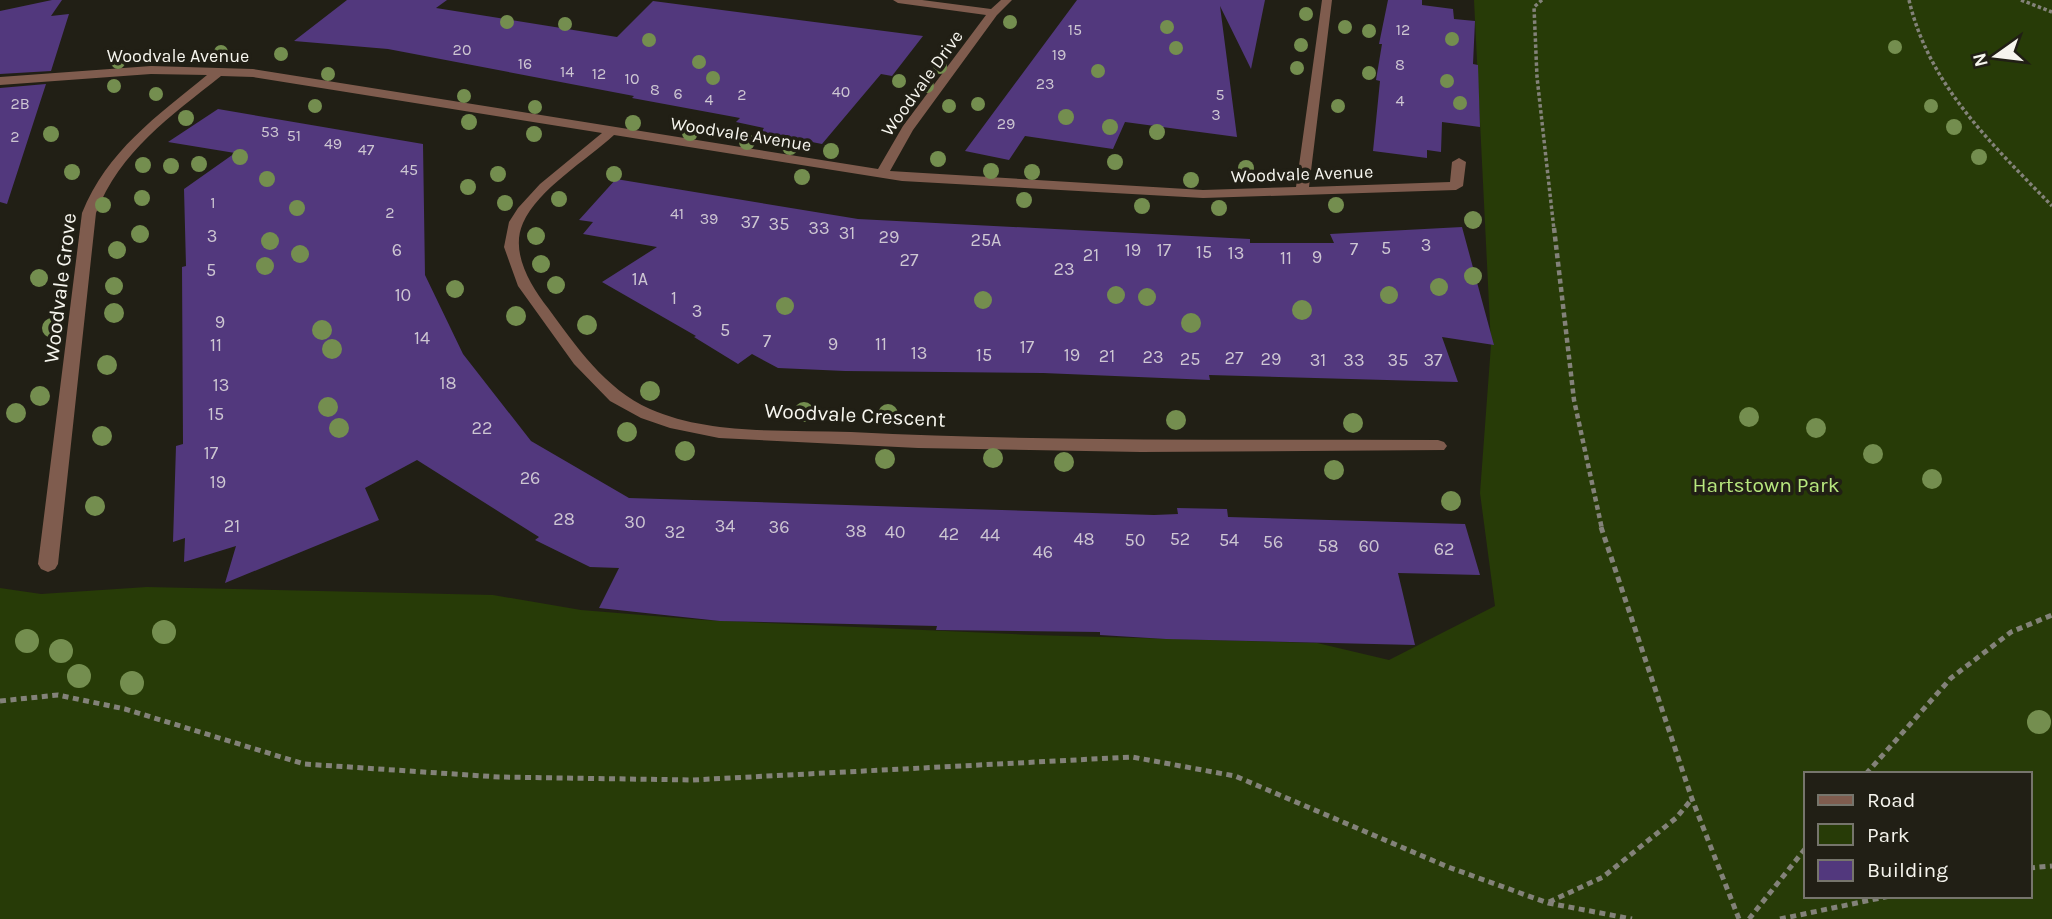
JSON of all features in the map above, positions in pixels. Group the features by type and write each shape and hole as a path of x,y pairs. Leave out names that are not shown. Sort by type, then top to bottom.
{"street":[{"name":"Woodvale Drive","path":"898,0 993,13"},
{"name":"Woodvale Drive","path":"882,174 908,129 993,13 1007,0"},
{"path":"1302,192 1326,0"},
{"name":"Woodvale Avenue","path":"0,81 70,74 221,70 282,76 609,133 882,174 983,184 1203,194 1457,186 1459,162"},
{"name":"Woodvale Grove","path":"48,564 89,214 95,191 124,151 221,70"},
{"name":"Woodvale Crescent","path":"609,133 529,205 515,223 511,239 517,267 531,298 605,391 645,414 704,429 906,442 1438,446"}],"path":[{"path":"1542,0 1534,7 1534,32 1574,400 1597,514 1692,799 1739,919"},
{"path":"1909,0 1912,18 1926,55 1955,97 2052,206"},
{"path":"2021,0 2052,12"},
{"path":"1868,772 1951,678 2011,632 2052,615"},
{"path":"0,701 58,695 125,709 303,764 499,777 692,780 1132,757 1235,776 1448,867 1548,903 1632,919"},
{"path":"1548,903 1603,877 1675,818 1692,799"},
{"path":"1749,919 1804,850"},
{"path":"2031,868 2052,866"},
{"path":"1780,919 1880,898"}],"green space":[{"name":"Hartstown Park","path":"1474,0 2052,0 2052,919 0,919 0,588 41,594 147,587 493,595 581,610 703,620 1032,635 1317,643 1389,660 1495,606 1480,493 1491,345"}],"building":[{"path":"62,0 51,16 69,14 51,71 0,74 0,11"},
{"path":"347,0 447,0 436,8 617,37 653,1 923,36 892,76 881,74 822,144 761,132 764,128 736,122 740,118 632,98 634,96 388,49 294,41"},
{"path":"1077,0 1265,0 1251,69 1220,6 1237,137 1125,122 1113,149 1025,136 1009,160 965,151"},
{"path":"1388,0 1422,0 1422,5 1453,9 1454,19 1475,21 1473,64 1478,65 1480,127 1442,122 1441,152 1427,150 1427,158 1373,151 1380,81 1376,80 1382,44 1379,44"},
{"path":"46,84 7,204 0,202 0,88"},
{"path":"218,109 423,144 425,275 463,354 531,441 629,498 1154,515 1178,514 1177,508 1227,509 1228,517 1465,524 1480,575 1398,573 1415,645 1166,639 1100,635 1100,632 936,630 937,626 720,621 599,608 619,568 590,567 535,540 539,537 417,460 365,488 379,520 225,583 236,546 184,562 185,538 173,542 176,446 183,444 182,267 186,266 184,189 235,153 168,142"},
{"path":"616,179 858,219 1250,239 1250,243 1334,243 1330,234 1462,227 1494,345 1442,337 1458,382 1209,375 1210,380 1043,373 845,371 778,368 752,354 738,364 694,337 696,336 602,282 657,247 583,234 593,222 579,220"}]}
